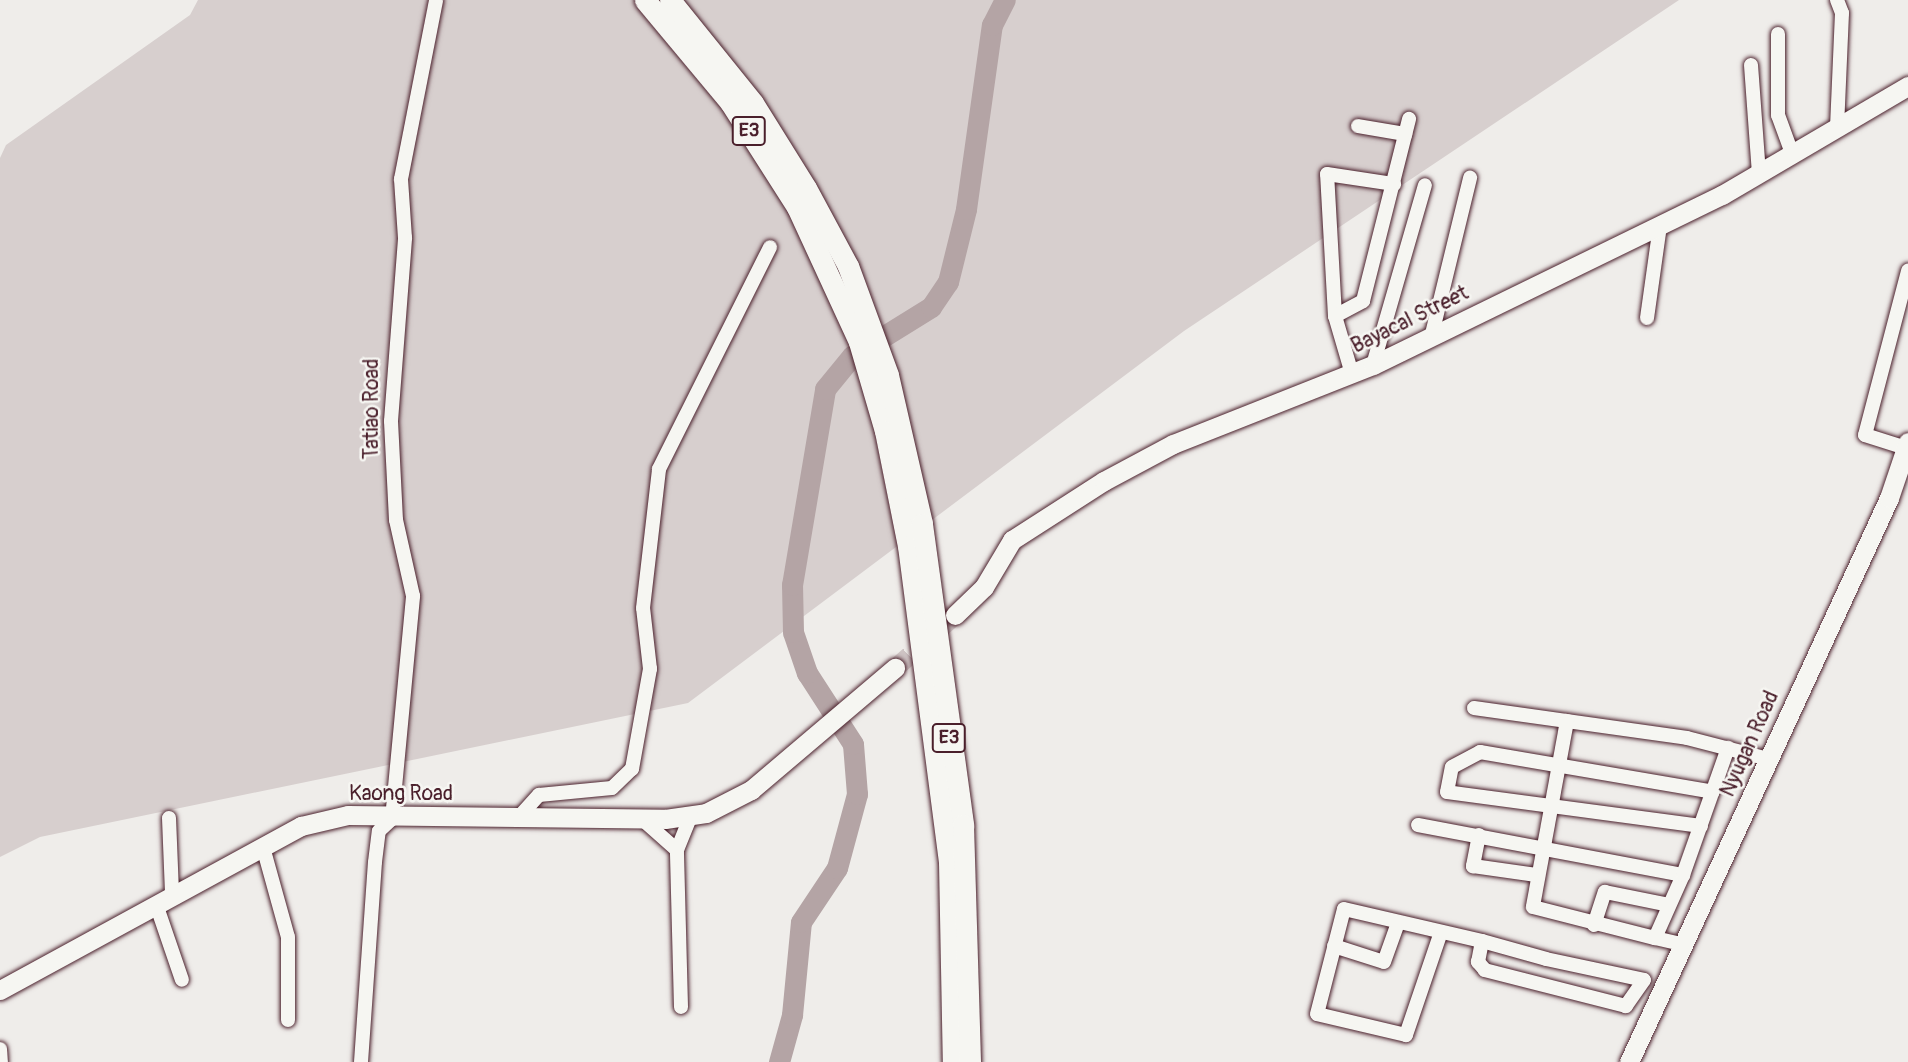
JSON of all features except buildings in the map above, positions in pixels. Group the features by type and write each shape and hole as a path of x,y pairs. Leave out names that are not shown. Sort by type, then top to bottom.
{"highway":[{"name":"E3","path":"645,0 744,123 840,271"},
{"name":"E3","path":"670,0 753,103 840,271 892,424 927,557 963,825 970,1062"},
{"name":"E3","path":"892,424 950,862 953,1062"}],"main road":[{"name":"Bayacal Street","path":"955,615 984,587 1012,540 1104,481 1173,444 1373,365 1660,225 1793,156 1908,86"},
{"name":"Nyugan Road","path":"1629,1062 1768,759 1907,445"},
{"name":"Kaong Road","path":"0,990 302,826 348,815 392,819 690,817 738,799 895,668"}],"street":[{"name":"Tatiao Road","path":"392,819 413,596 396,520 391,421 405,238 401,178 436,0"},
{"path":"1837,0 1842,13 1837,128"},
{"path":"1778,34 1778,114 1793,156"},
{"path":"1752,65 1759,174"},
{"path":"1335,316 1363,301 1407,126 1358,126"},
{"path":"1352,374 1335,316 1327,174 1394,184"},
{"path":"1432,334 1470,178"},
{"path":"1373,365 1425,185"},
{"path":"1647,318 1660,225"},
{"path":"519,817 539,795 612,788 632,769 650,669 643,608 659,469 770,247"},
{"path":"1907,445 1865,435 1908,271"},
{"path":"1474,708 1728,748 1768,759"},
{"path":"1567,721 1562,764 1536,876 1537,911 1682,944"},
{"path":"1655,939 1683,875 1728,748"},
{"path":"1701,826 1447,792 1452,767 1480,752 1713,792"},
{"path":"681,1007 677,850 690,817"},
{"path":"169,818 164,899 181,980"},
{"path":"642,818 677,850"},
{"path":"361,1062 379,831 392,819"},
{"path":"1418,825 1541,846 1683,875"},
{"path":"1479,835 1473,866 1536,876"},
{"path":"262,847 288,937 288,1020"},
{"path":"1594,925 1605,892 1669,905"},
{"path":"1441,932 1406,1035 1317,1014 1344,908 1664,985"},
{"path":"1334,946 1384,962 1398,923"},
{"path":"1482,941 1478,962 1485,970 1626,1006 1644,980"},
{"path":"0,1049 1,1062"}],"shaded area":[{"path":"198,0 1679,0 1184,331 688,703 40,837 0,857 0,158 6,145 190,15"}],"waterway":[{"path":"779,1062 792,1015 801,922 837,868 857,794 853,744 807,673 793,632 792,585 825,389 852,356 931,307 948,282 966,209 992,25 1005,0"}],"tunnel":[{"path":"895,668 955,615"}]}
